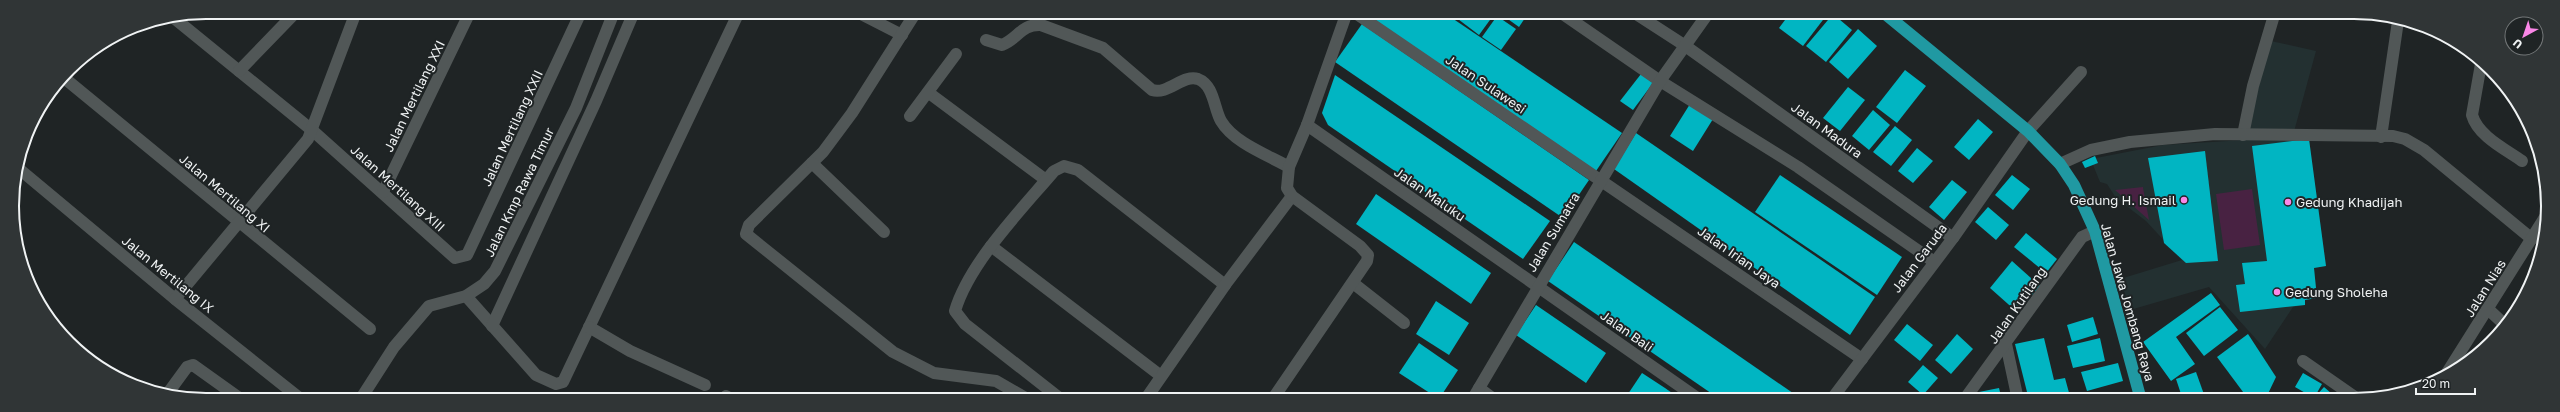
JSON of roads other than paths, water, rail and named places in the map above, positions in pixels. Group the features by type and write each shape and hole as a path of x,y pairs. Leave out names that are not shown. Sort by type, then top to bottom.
{"main road":[{"name":"Jalan Jawa Jombang Raya","path":"1892,19 2028,131 2060,164 2074,185 2095,231 2139,393"}],"street":[{"path":"239,71 289,19"},
{"path":"175,299 308,139 353,19"},
{"name":"Jalan Mertilang XXI","path":"383,192 467,19"},
{"name":"Jalan Mertilang XXII","path":"468,255 578,19"},
{"name":"Jalan Kmp Rawa Timur","path":"364,393 394,347 429,306 466,296 484,284 503,259 576,108 611,19"},
{"path":"492,326 596,101 631,19"},
{"path":"466,296 536,375 556,384 563,382 736,19"},
{"path":"871,19 902,35"},
{"path":"912,19 852,113 812,163 749,226 746,230 747,237 893,352 934,373 996,381 1017,393"},
{"path":"1277,393 1364,267 1368,254 1349,237 1292,196 1287,188 1289,167 1307,124 1344,19"},
{"name":"Jalan Sulawesi","path":"1364,19 1601,179"},
{"path":"1570,19 1660,81 1798,167 1934,261"},
{"path":"1644,19 1684,45"},
{"name":"Jalan Sumatra","path":"1476,393 1660,81 1704,19"},
{"path":"2243,135 2255,79 2273,19"},
{"name":"Jalan Mertilang XIII","path":"178,22 312,130 455,258 468,255"},
{"path":"986,40 1002,45 1013,40 1021,31 1031,24 1041,25 1103,48 1152,90 1160,92 1188,80 1197,79 1207,88 1221,121 1231,132 1289,167"},
{"path":"2381,137 2398,24"},
{"name":"Jalan Madura","path":"1684,45 1953,238"},
{"path":"910,116 929,93 956,54"},
{"path":"2480,68 2472,115 2474,121 2479,130 2522,161"},
{"name":"Jalan Garuda","path":"1836,393 1934,261 1953,238 2028,131 2081,72"},
{"name":"Jalan Mertilang XI","path":"67,81 370,329"},
{"path":"929,93 1046,180"},
{"name":"Jalan Maluku","path":"1307,124 1538,286"},
{"path":"2060,164 2091,150 2130,142 2215,134 2381,137 2405,139 2424,150 2532,239"},
{"path":"812,163 884,232"},
{"path":"1053,393 965,324 955,311 959,297 991,246 1054,171 1064,166 1078,170 1225,285"},
{"name":"Jalan Mertilang IX","path":"23,172 175,299 293,393"},
{"name":"Jalan Irian Jaya","path":"1601,179 1862,359"},
{"path":"1150,393 1225,285 1292,196"},
{"name":"Jalan Nias","path":"2452,365 2489,310 2540,226"},
{"name":"Jalan Kutilang","path":"1969,393 2082,237 2095,231"},
{"path":"991,246 1161,376"},
{"path":"1353,283 1404,323"},
{"name":"Jalan Bali","path":"1538,286 1690,393"},
{"path":"2489,310 2501,321"},
{"path":"589,327 630,351 705,385"},
{"path":"2006,344 2016,393"},
{"path":"2303,361 2349,393"},
{"path":"171,389 187,367 193,365 232,393"},
{"path":"1479,388 1486,393"}],"place":[{"name":"Gedung H. Ismail","path":"2184,200"},
{"name":"Gedung Khadijah","path":"2288,202"},
{"name":"Gedung Sholeha","path":"2277,292"}]}
